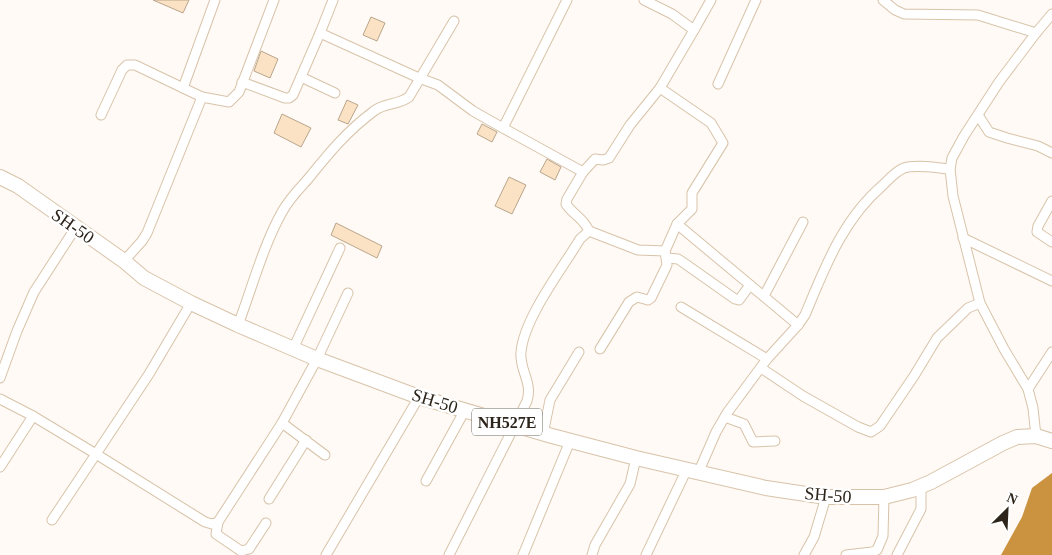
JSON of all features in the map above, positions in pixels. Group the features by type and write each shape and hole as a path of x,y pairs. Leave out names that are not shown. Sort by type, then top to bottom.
{"highway":[{"name":"SH-50","path":"0,177 18,186 124,261 144,278 238,325 317,359 419,397 543,434 636,458 766,488 826,497 884,497 912,490 945,475 1003,442 1036,436 1052,441"}],"street":[{"path":"182,88 215,0"},
{"path":"101,115 122,70 127,65 135,65 202,97 229,102 238,92 274,0"},
{"path":"242,82 285,98 293,95 333,0"},
{"path":"503,128 567,0"},
{"path":"644,0 672,14 694,30"},
{"path":"711,0 660,88 630,126 609,158 603,160 595,159 583,172 566,204 569,209 584,221 589,231 638,250 666,254 678,259 735,299 739,300 750,285"},
{"path":"718,84 756,0"},
{"path":"883,0 895,10 904,14 978,15 1036,33"},
{"path":"1036,436 1034,412 1028,389 1004,349 980,302 953,196 950,169 956,149 999,82 1052,14"},
{"path":"238,325 268,245 282,212 290,200 336,144 376,109 397,104 409,97 418,78 454,21"},
{"path":"320,33 418,78 438,85 473,111 583,172"},
{"path":"301,77 335,93"},
{"path":"600,349 629,302 637,297 648,300 651,298 665,269 666,254 677,224 692,209 692,193 723,143 711,123 660,88"},
{"path":"124,261 145,237 202,97"},
{"path":"978,116 989,132 1038,146 1052,153"},
{"path":"646,555 725,417 749,381 805,315 834,247 850,221 871,195 906,168 950,169"},
{"path":"1052,202 1038,226 1037,232 1052,242"},
{"path":"764,296 803,222"},
{"path":"677,224 798,325"},
{"path":"0,378 34,292 76,228"},
{"path":"449,555 516,425 529,394 529,386 520,355 533,315 580,239 589,231"},
{"path":"963,238 1052,281"},
{"path":"293,349 340,248"},
{"path":"266,523 249,550 241,551 216,534 218,522 282,423 317,359 348,293"},
{"path":"760,368 803,396 858,427 871,432 880,426 938,338 968,308 980,302"},
{"path":"52,520 149,374 191,303"},
{"path":"681,306 767,359"},
{"path":"543,434 550,400 579,352"},
{"path":"1028,389 1052,352"},
{"path":"326,555 419,397"},
{"path":"0,399 33,416 205,522 212,524 218,522"},
{"path":"426,481 465,410"},
{"path":"0,467 33,416"},
{"path":"725,417 744,424 753,442 776,441"},
{"path":"282,423 325,455"},
{"path":"269,499 306,440"},
{"path":"523,555 570,441"},
{"path":"592,555 595,545 630,484 636,458"},
{"path":"897,555 921,509 921,486"},
{"path":"804,555 814,538 826,497"},
{"path":"846,555 877,550 883,536 884,497"}],"shaded area":[{"path":"1052,473 1052,555 1001,555 1022,517 1032,488"}],"building":[{"path":"153,0 189,0 183,13"},
{"path":"371,17 385,23 377,41 363,35"},
{"path":"261,51 278,59 270,78 254,71"},
{"path":"347,100 358,105 348,124 338,120"},
{"path":"282,114 311,128 301,147 274,133"},
{"path":"482,124 497,132 492,142 477,134"},
{"path":"547,159 561,167 555,180 540,172"},
{"path":"509,177 526,185 512,214 495,206"},
{"path":"336,223 382,246 377,258 331,235"}]}
